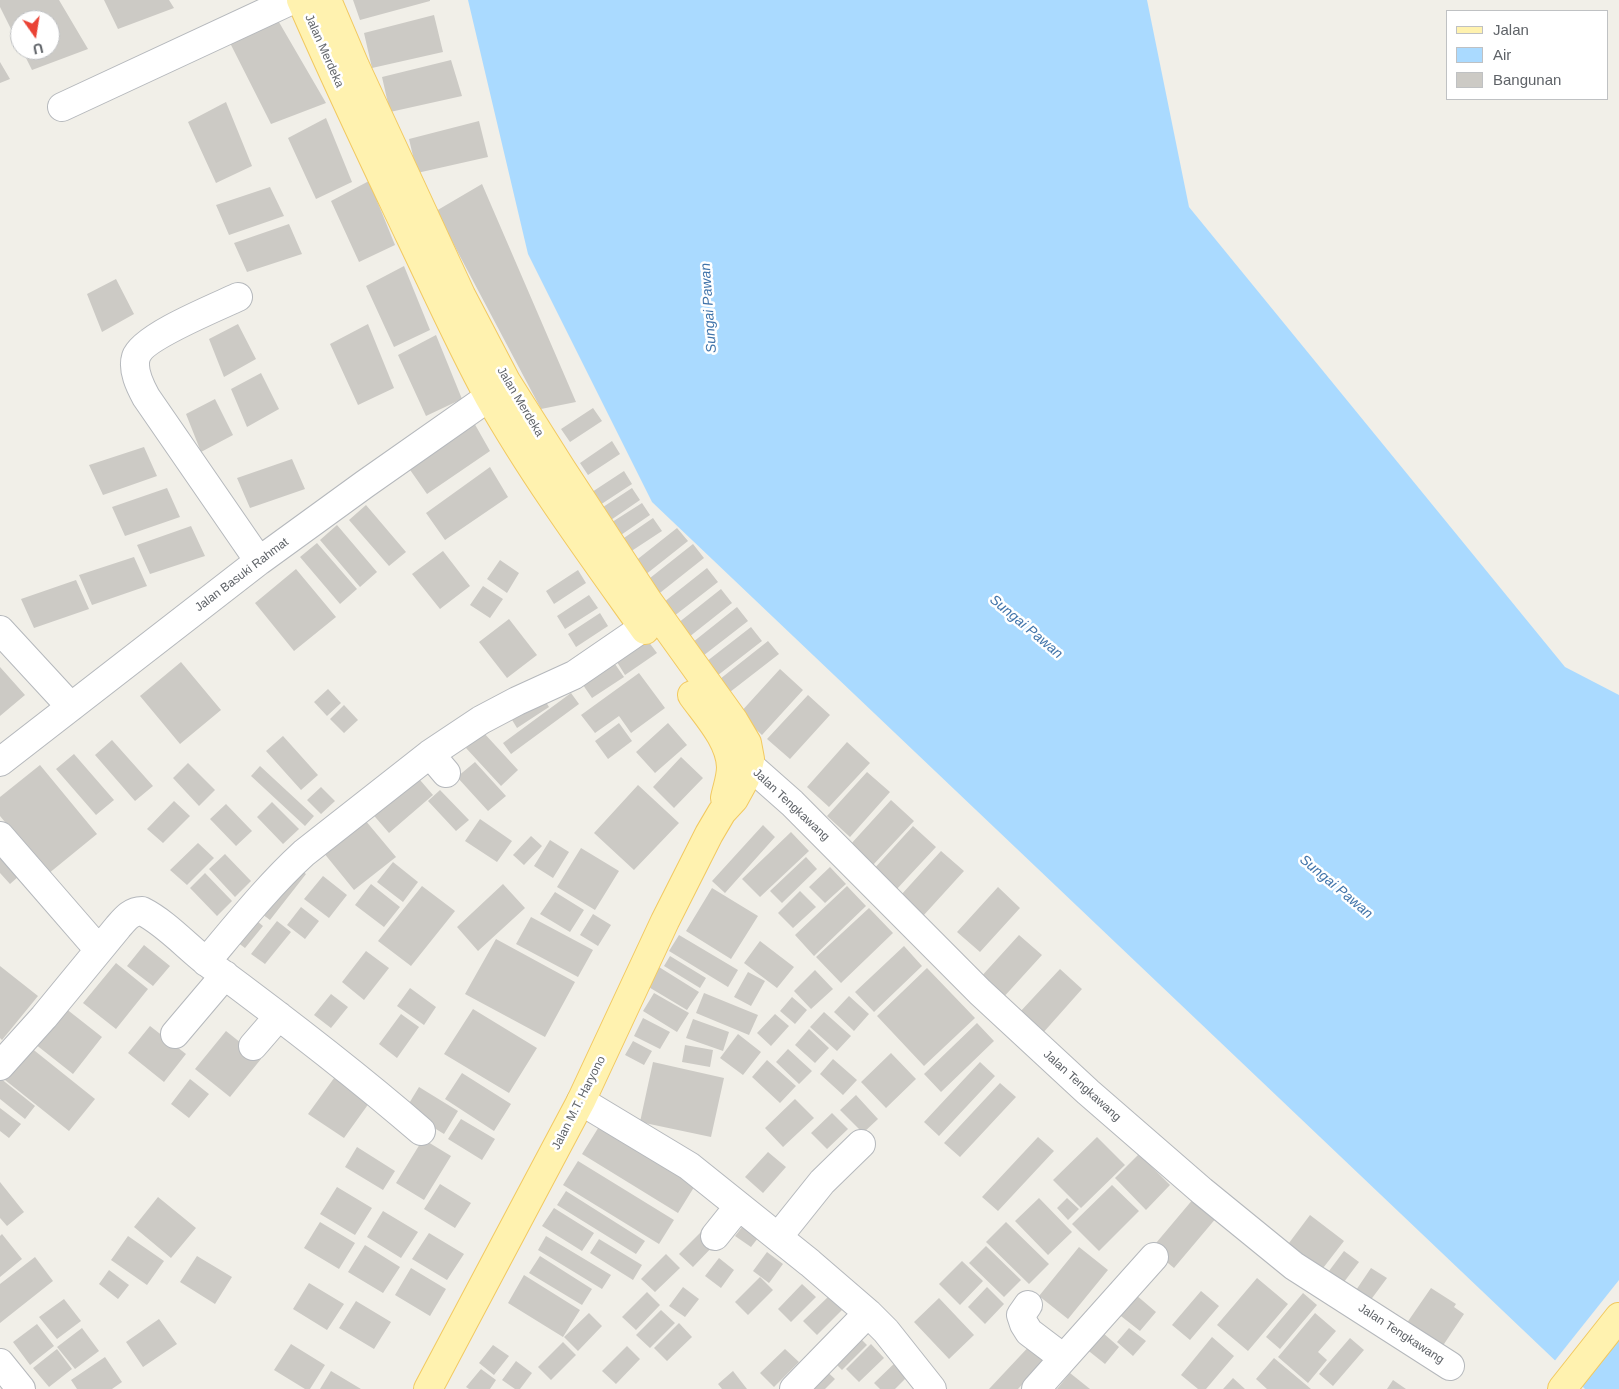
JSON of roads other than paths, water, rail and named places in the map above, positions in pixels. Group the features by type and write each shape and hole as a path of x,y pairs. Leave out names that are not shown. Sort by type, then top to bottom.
{"main road":[{"name":"Jalan Merdeka","path":"301,0 329,65 391,170 461,295 506,381 648,601 738,727 747,743 750,759 741,773 729,756 713,724 533,469 489,397 444,306 391,170 355,66 327,0"},
{"name":"Jalan M.T. Haryono","path":"428,1389 581,1101 665,921 741,773"},
{"path":"1562,1389 1619,1317"}],"street":[{"path":"62,106 292,0"},
{"path":"238,297 155,337 140,348 135,365 142,390 154,409 259,561"},
{"name":"Jalan Basuki Rahmat","path":"0,762 259,561 489,397"},
{"path":"175,1034 274,882 304,854 438,764 488,716 574,675 644,628"},
{"path":"0,630 71,707"},
{"name":"Jalan Tengkawang","path":"741,773 792,803 980,992 1088,1092 1202,1191 1294,1266 1450,1366"},
{"path":"0,836 99,950"},
{"path":"0,1066 129,915 142,910 387,1101 421,1131"},
{"path":"253,1046 279,1016"},
{"path":"581,1101 689,1166 739,1206 868,1313 886,1331 932,1389"},
{"path":"778,1238 822,1182 861,1144"},
{"path":"715,1236 739,1206"},
{"path":"1036,1389 1062,1357 1154,1257"},
{"path":"1028,1305 1021,1315 1026,1328 1062,1357"},
{"path":"794,1389 868,1313"},
{"path":"0,1363 21,1389"}],"water":[{"name":"Sungai Pawan","path":"468,0 1147,0 1189,207 1565,667 1619,695 1619,1389 1585,1389 652,502 528,254"}]}
